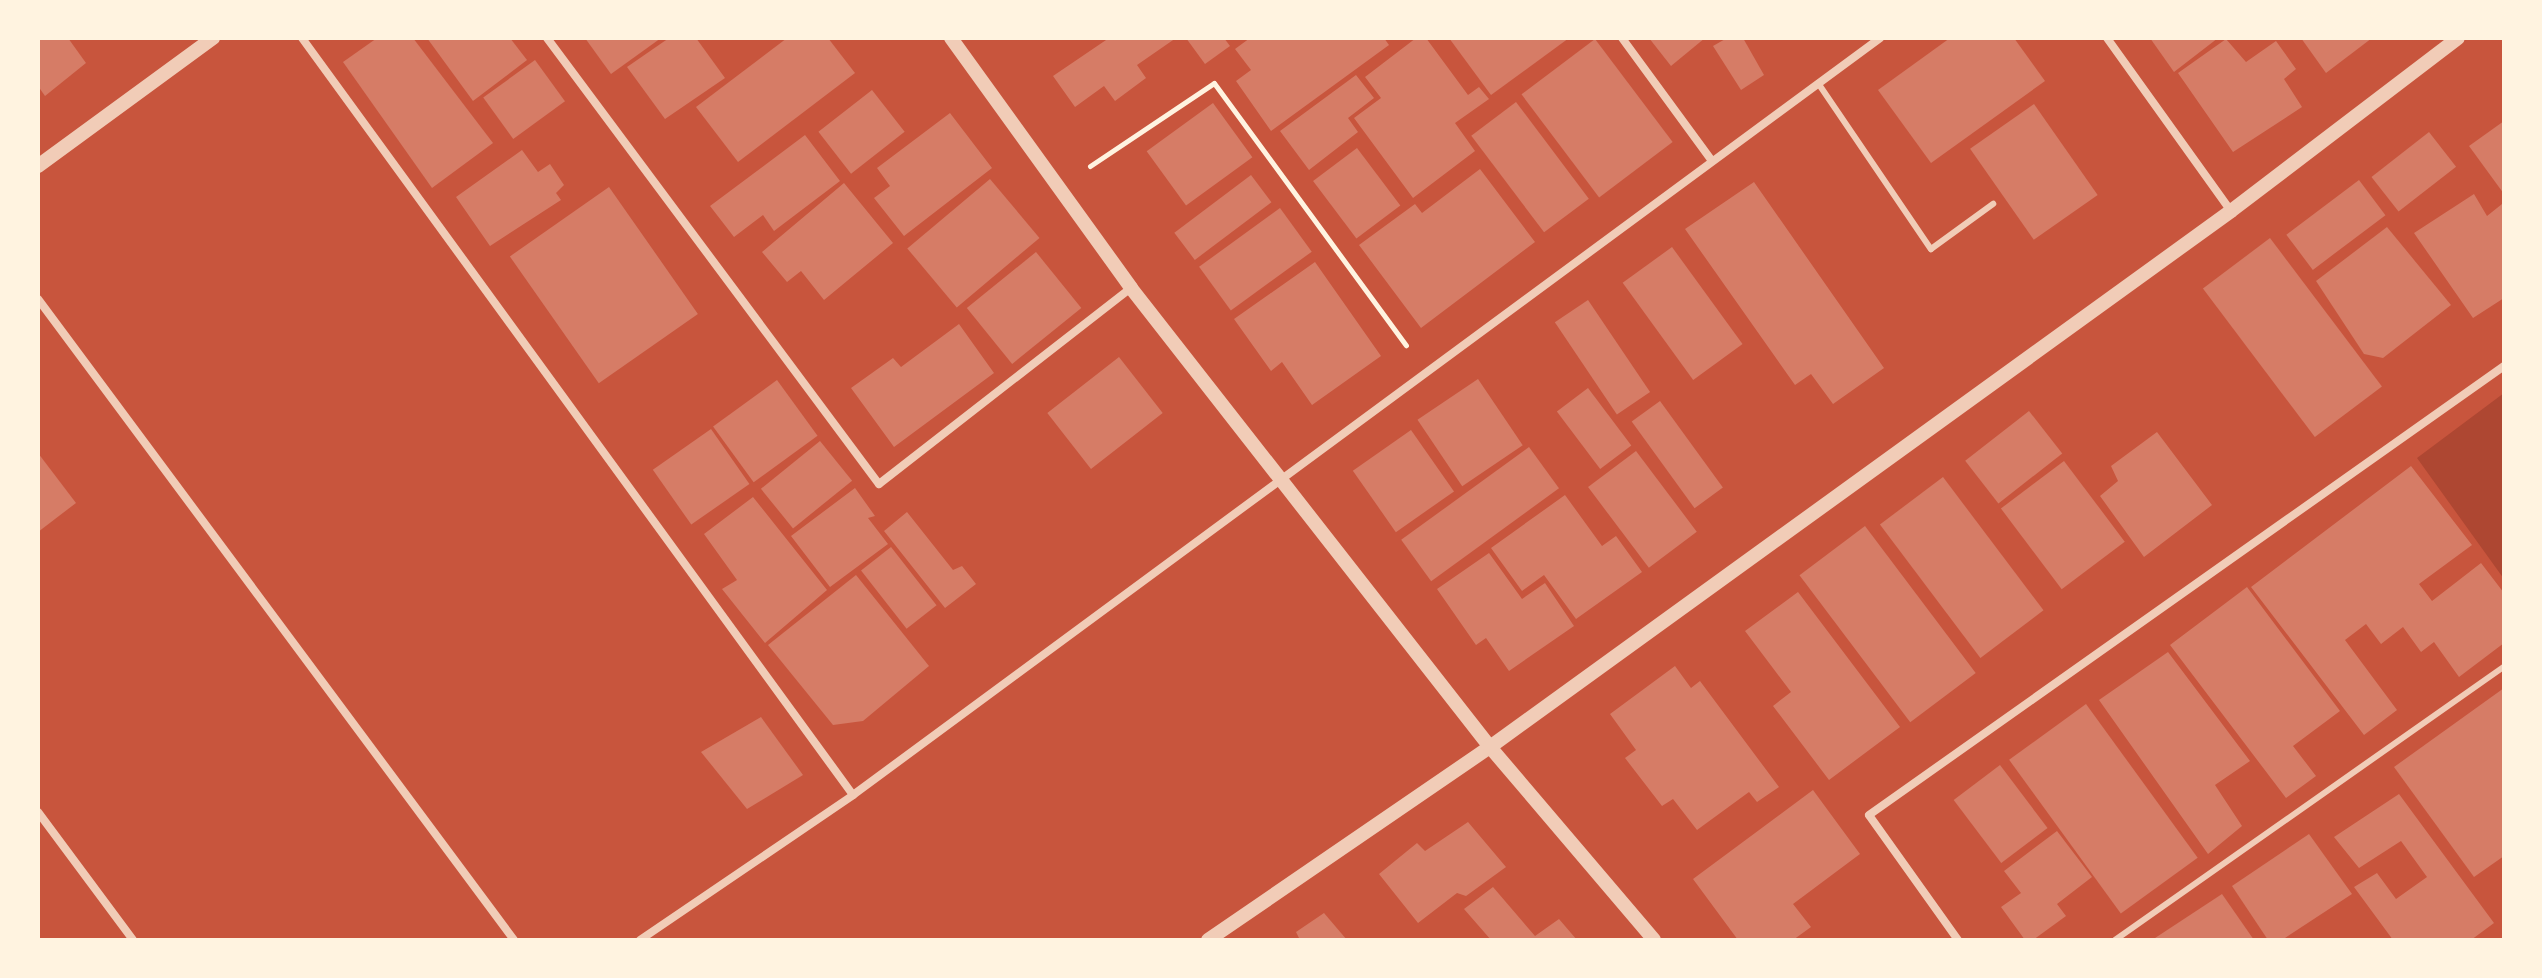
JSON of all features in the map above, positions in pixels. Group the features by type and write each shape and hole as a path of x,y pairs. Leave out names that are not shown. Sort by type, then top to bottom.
{"street":[{"path":"38,166 213,38"},
{"path":"302,38 853,795"},
{"path":"547,38 879,484 1131,288"},
{"path":"951,38 1056,189 1131,288 1490,747 1654,940"},
{"path":"1622,38 1712,161"},
{"path":"640,940 853,795 1880,38"},
{"path":"2107,38 2231,211"},
{"path":"1208,940 1490,747 2231,211 2458,38"},
{"path":"38,299 514,940"},
{"path":"1958,940 1869,815 2504,366"},
{"path":"38,812 133,940"}],"lane":[{"path":"1818,83 1931,249 1993,204"},
{"path":"2115,940 2504,667"}],"path":[{"path":"1056,189 1214,83 1426,372"}],"shaded area":[{"path":"2504,393 2504,579 2417,458"}],"building":[{"path":"38,38 68,38 86,63 45,96 38,86"},
{"path":"377,38 413,38 493,143 432,188 343,62"},
{"path":"427,38 510,38 527,60 473,101"},
{"path":"585,38 661,38 611,74"},
{"path":"669,38 696,38 725,78 665,119 627,67"},
{"path":"787,38 828,38 855,73 738,162 696,107"},
{"path":"1109,38 1176,38 1137,65 1146,78 1115,101 1104,86 1075,107 1053,76"},
{"path":"1186,38 1224,38 1230,46 1205,64"},
{"path":"1250,38 1384,38 1389,45 1271,131 1236,81 1251,70 1235,49"},
{"path":"1416,38 1426,38 1468,95 1479,87 1489,99 1455,123 1475,151 1413,198 1354,118 1381,98 1365,77"},
{"path":"1449,38 1569,38 1491,95"},
{"path":"1649,38 1705,38 1671,66"},
{"path":"1727,38 1743,38 1764,75 1741,90 1713,46"},
{"path":"1950,38 2014,38 2045,81 1931,163 1878,90"},
{"path":"2150,38 2218,38 2174,72"},
{"path":"2301,38 2372,38 2326,73"},
{"path":"1595,39 1673,142 1599,197 1522,94"},
{"path":"2226,39 2246,62 2276,41 2296,69 2284,79 2302,107 2233,152 2178,73"},
{"path":"535,60 565,101 513,139 483,98"},
{"path":"1356,75 1374,98 1348,118 1358,132 1309,170 1280,131"},
{"path":"872,90 905,132 851,174 818,132"},
{"path":"1516,102 1589,199 1544,232 1471,136"},
{"path":"1213,103 1252,157 1186,205 1147,151"},
{"path":"2034,104 2098,195 2034,240 1970,149"},
{"path":"950,113 992,168 904,236 874,198 890,186 877,168"},
{"path":"2504,121 2504,194 2469,146"},
{"path":"2429,132 2456,167 2399,212 2371,177"},
{"path":"805,135 840,181 774,231 763,215 734,237 710,206"},
{"path":"1357,148 1400,206 1356,239 1313,181"},
{"path":"522,150 538,172 550,164 564,185 556,193 561,200 490,246 456,197"},
{"path":"1480,169 1535,242 1421,328 1359,245 1415,204 1422,213"},
{"path":"1251,175 1271,202 1195,260 1174,233"},
{"path":"990,179 1039,238 957,307 907,248"},
{"path":"2359,180 2385,215 2313,270 2286,235"},
{"path":"1754,182 1884,368 1833,404 1811,374 1795,385 1685,229"},
{"path":"844,183 893,243 824,300 801,271 787,282 762,252"},
{"path":"609,187 698,314 599,383 510,256"},
{"path":"2474,194 2487,216 2502,204 2504,207 2504,298 2473,318 2414,233"},
{"path":"1280,208 1312,252 1231,310 1199,267"},
{"path":"2387,227 2451,305 2383,358 2364,354 2316,281"},
{"path":"2270,238 2382,387 2315,437 2203,289"},
{"path":"1672,247 1743,344 1693,380 1623,283"},
{"path":"1036,252 1081,308 1012,364 967,308"},
{"path":"1315,262 1381,356 1312,405 1282,362 1271,371 1234,319"},
{"path":"1588,300 1650,392 1617,414 1555,322"},
{"path":"959,324 994,373 894,447 851,388 893,358 901,367"},
{"path":"1119,357 1163,413 1091,469 1047,413"},
{"path":"1478,379 1523,445 1462,486 1417,420"},
{"path":"777,380 818,436 754,482 713,426"},
{"path":"1588,388 1631,446 1600,469 1557,411"},
{"path":"1660,401 1723,488 1695,508 1632,422"},
{"path":"2029,411 2062,454 1998,503 1965,461"},
{"path":"711,429 749,484 691,525 653,470"},
{"path":"1411,430 1454,491 1396,532 1353,471"},
{"path":"2157,432 2212,505 2144,557 2100,496 2118,481 2111,466"},
{"path":"820,441 852,481 793,528 761,489"},
{"path":"1529,447 1559,488 1431,581 1401,540"},
{"path":"1636,451 1697,532 1649,568 1588,487"},
{"path":"38,453 76,503 38,532"},
{"path":"2064,461 2125,542 2062,589 2001,509"},
{"path":"2411,466 2472,545 2419,584 2432,601 2481,563 2504,593 2504,643 2459,677 2434,642 2421,652 2403,627 2381,644 2366,624 2345,640 2397,710 2364,735 2251,587"},
{"path":"1943,477 2044,610 1980,658 1880,525"},
{"path":"855,488 875,516 868,518 888,544 830,587 791,536"},
{"path":"1565,495 1602,546 1616,536 1642,572 1576,619 1544,575 1522,591 1491,548"},
{"path":"753,497 827,590 765,643 722,589 737,580 704,534"},
{"path":"907,512 953,570 962,566 976,584 945,608 884,531"},
{"path":"1865,526 1976,673 1910,722 1800,575"},
{"path":"891,547 937,605 907,629 861,570"},
{"path":"1489,553 1522,599 1545,583 1574,626 1509,671 1486,638 1476,645 1437,589"},
{"path":"856,575 929,666 863,721 833,725 768,645"},
{"path":"2247,587 2340,711 2293,746 2316,776 2286,798 2170,645"},
{"path":"1798,592 1900,727 1829,780 1773,706 1791,692 1745,631"},
{"path":"2168,652 2250,761 2215,785 2242,826 2208,854 2099,700"},
{"path":"1675,666 1691,688 1700,681 1779,787 1757,802 1749,792 1697,830 1673,799 1662,806 1625,758 1636,750 1610,714"},
{"path":"2504,688 2504,856 2474,877 2394,767"},
{"path":"2086,704 2198,858 2121,914 2009,760"},
{"path":"761,717 803,775 747,809 701,752"},
{"path":"2000,765 2048,828 2001,863 1954,800"},
{"path":"1813,790 1860,854 1793,904 1811,927 1793,940 1738,940 1693,879"},
{"path":"2399,794 2494,923 2471,940 2393,940 2354,887 2377,873 2396,899 2427,877 2401,841 2359,868 2334,837"},
{"path":"1468,822 1506,867 1466,896 1457,893 1418,923 1379,874 1417,843 1425,851"},
{"path":"2057,831 2092,877 2057,904 2066,916 2033,940 2025,940 2001,907 2021,893 2004,871"},
{"path":"2309,834 2352,894 2282,940 2268,940 2232,886"},
{"path":"1493,887 1535,936 1559,919 1577,940 1491,940 1464,909"},
{"path":"2222,894 2254,940 2152,940"},
{"path":"1324,913 1347,940 1300,940 1296,932"}]}
